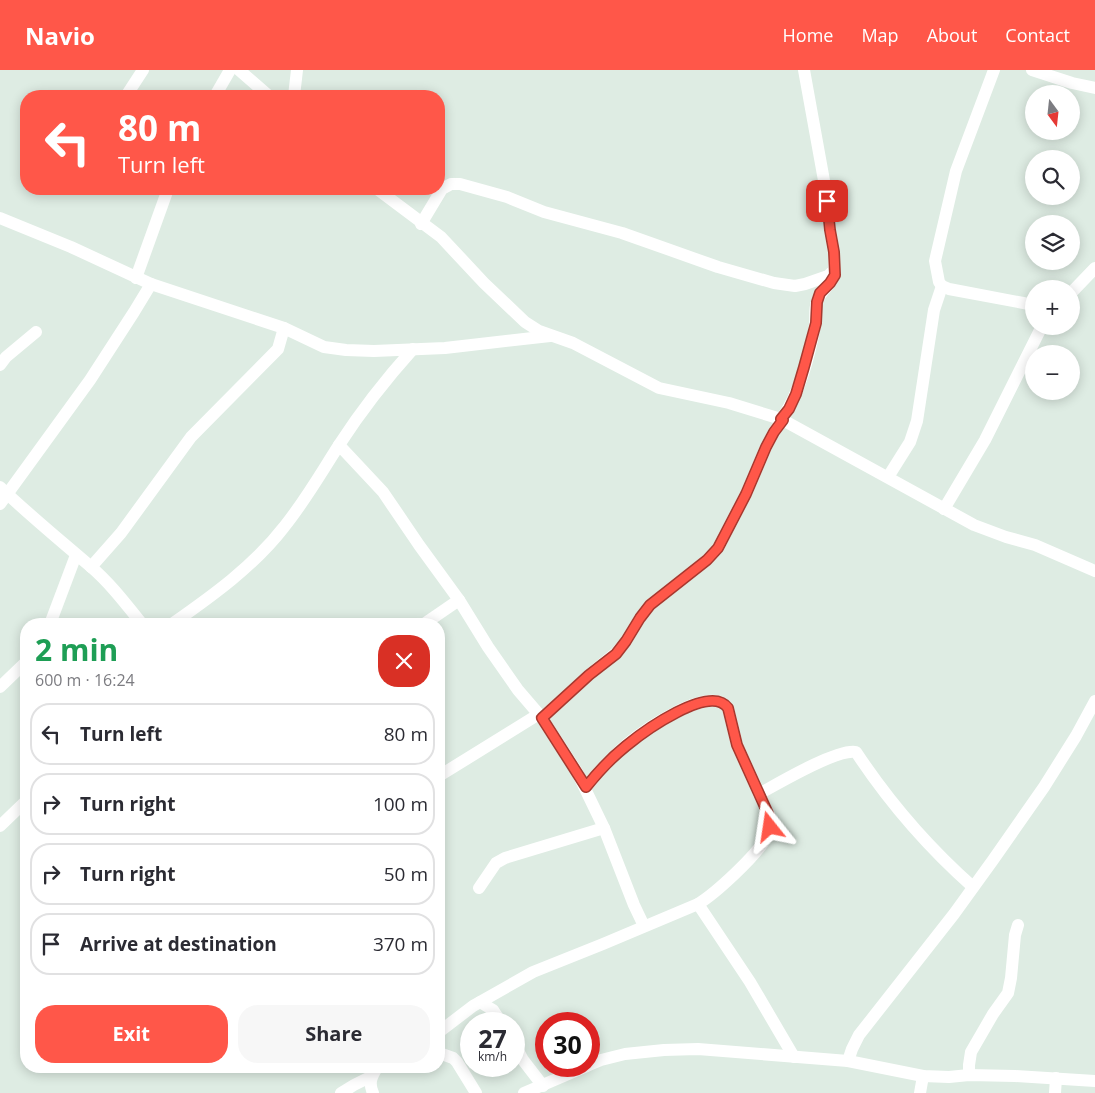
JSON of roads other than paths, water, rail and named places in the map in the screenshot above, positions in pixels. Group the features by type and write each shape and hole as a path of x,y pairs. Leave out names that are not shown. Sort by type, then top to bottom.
{"street":[{"path":"130,90 144,70"},
{"path":"218,90 230,70"},
{"path":"239,70 262,90"},
{"path":"295,90 297,70"},
{"path":"445,772 540,716 616,654 650,605 707,560 718,548 746,494 766,447 796,394 816,323 817,302 820,293 833,278 834,252 825,186 804,70"},
{"path":"994,70 956,172 935,261 937,277 942,286 979,296 1025,304"},
{"path":"1032,70 1072,83 1095,88"},
{"path":"445,186 450,184 460,184 507,197 544,212 622,233 718,267 774,283 795,286 828,276 834,270"},
{"path":"136,278 166,195"},
{"path":"385,195 421,224 441,237 525,322 539,331 573,343 658,388 728,403 782,420 974,525 1035,545 1095,571"},
{"path":"421,224 438,195"},
{"path":"0,218 71,247 151,284 284,328 324,347 374,351 445,348 550,336"},
{"path":"1080,284 1095,268"},
{"path":"137,618 114,590 91,567 2,495 90,380 151,284"},
{"path":"888,477 910,442 918,421 934,310 942,286"},
{"path":"91,567 121,533 191,437 278,349 284,328"},
{"path":"0,365 6,357 36,332"},
{"path":"944,508 985,440 1038,335"},
{"path":"180,618 236,576 266,548 310,491 390,374 413,349"},
{"path":"340,445 383,492 459,600 488,647 518,690 540,716 586,787 644,926"},
{"path":"52,618 76,555"},
{"path":"433,618 459,600"},
{"path":"0,687 20,668"},
{"path":"445,1028 480,1002 533,972 698,904 710,896 746,863 766,839 770,827 770,818 737,745 728,708 725,703 718,701 698,703 676,712 656,724 627,745 601,769 586,787"},
{"path":"848,1061 852,1049 872,1018 954,914 1044,786 1076,736 1095,701"},
{"path":"759,794 835,756 852,751 856,752 925,841 973,887"},
{"path":"0,826 20,807"},
{"path":"479,888 496,862 604,828"},
{"path":"698,904 750,982 794,1057"},
{"path":"969,1075 971,1052 993,1014 1008,993 1015,935 1018,925"},
{"path":"480,1002 494,1012"},
{"path":"600,1060 625,1054 698,1049 736,1054 848,1061 923,1076 949,1078 969,1075 1095,1081"},
{"path":"445,1055 457,1062 476,1093"},
{"path":"525,1063 542,1089"},
{"path":"341,1093 354,1084 370,1078 373,1073"},
{"path":"920,1093 923,1076"},
{"path":"524,1093 542,1089 566,1077"},
{"path":"370,1078 373,1093"},
{"path":"1055,1093 1056,1078"}]}
